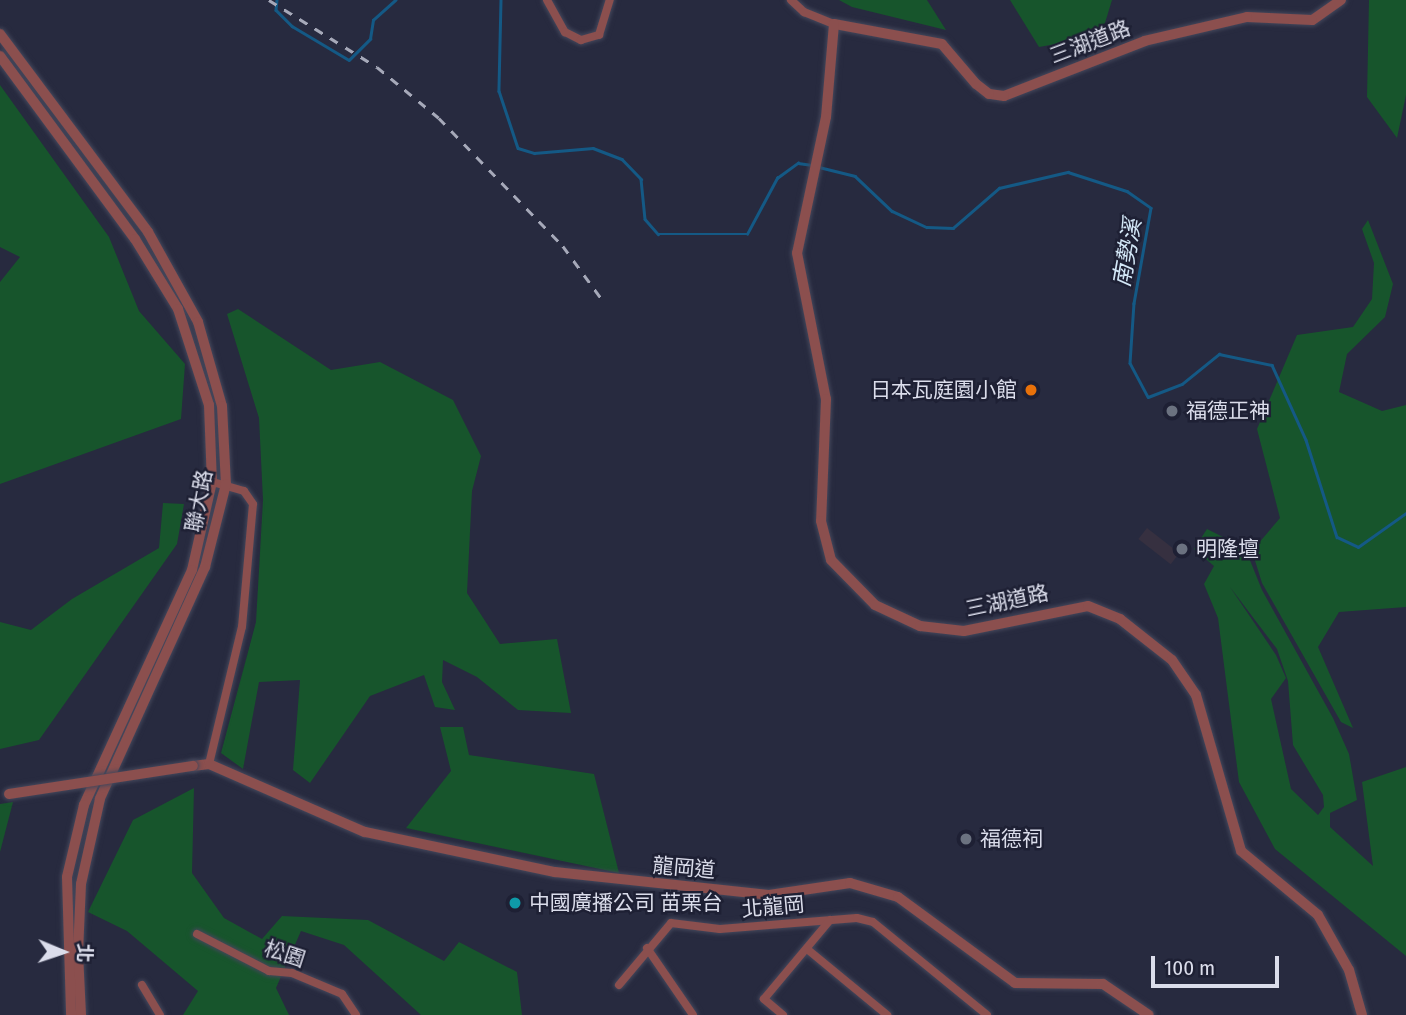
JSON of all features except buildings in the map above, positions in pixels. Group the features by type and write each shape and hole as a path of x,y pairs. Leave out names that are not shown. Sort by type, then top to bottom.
{"street":[{"path":"547,0 565,32 581,40 598,35 610,0"},
{"path":"791,0 804,12 834,24"},
{"name":"三湖道路","path":"1341,0 1312,20 1247,17 1145,41 1004,96 989,94 976,84 942,44 834,24 818,153 797,253 824,394 824,545 851,584 874,605 940,631 980,629 1088,606 1120,619 1172,660 1196,695 1241,851 1318,915 1349,970 1362,1015"},
{"name":"聯大路","path":"0,34 148,232 198,322 212,363 223,426 226,484 205,567 187,612 100,799 81,884 76,1010"},
{"name":"聯大路","path":"0,56 135,239 178,309 199,363 210,427 212,482 192,570 85,805 67,877 76,1010"},
{"path":"135,239 148,232"},
{"path":"4,794 209,764 242,627 253,504 244,491 212,482"},
{"name":"龍岡道","path":"209,764 365,832 555,872 769,895 850,883 898,897 1015,982 1103,984 1149,1015"},
{"name":"北龍岡","path":"619,985 671,922 720,929 857,918 873,922 987,1015"},
{"name":"北龍岡","path":"782,1015 764,999 830,920"},
{"name":"松園","path":"197,934 269,971 292,973 342,994 356,1015"},
{"path":"647,948 692,1015"},
{"path":"807,950 887,1015"},
{"path":"142,985 160,1015"}],"shaded area":[{"path":"1147,528 1179,553 1171,564 1138,539"}],"green space":[{"path":"839,0 927,0 946,30 852,7"},
{"path":"1010,0 1112,0 1101,36 1039,47"},
{"path":"1369,0 1406,0 1406,95 1397,138 1367,97"},
{"path":"0,85 109,237 139,311 185,364 181,419 0,484 0,282 20,257 0,247"},
{"path":"1368,220 1393,284 1385,317 1347,354 1339,392 1382,411 1406,405 1406,607 1339,612 1318,647 1353,728 1341,722 1262,583 1252,551 1280,518 1257,429 1297,335 1353,327 1372,299 1374,263 1362,229"},
{"path":"238,309 331,370 380,362 453,400 481,456 472,491 467,593 500,644 557,639 571,713 518,710 477,677 443,660 442,682 455,710 435,707 424,675 370,696 310,783 293,770 300,680 259,682 243,769 221,753 256,622 263,500 259,418 227,314"},
{"path":"163,503 184,504 177,544 39,740 0,749 0,622 31,630 72,599 159,548"},
{"path":"1207,529 1245,548 1262,590 1333,718 1349,754 1357,800 1330,813 1330,827 1373,866 1362,782 1406,767 1406,956 1275,849 1239,782 1218,618 1204,584 1214,566 1194,549","holes":["1230,587 1277,649 1288,681 1293,745 1323,795 1324,807 1318,815 1291,789 1271,699 1286,678 1276,655"]},
{"path":"440,727 463,727 469,755 594,774 619,873 406,828 451,771"},
{"path":"194,788 192,873 224,918 262,939 282,916 368,920 444,961 459,942 517,972 522,1015 421,1015 344,945 301,931 276,988 289,1015 183,1015 198,991 127,931 88,912 133,820"},
{"path":"13,802 0,852 0,804"}],"waterway":[{"name":"南勢溪","path":"277,0 276,10 292,26 349,60 370,39 373,20 395,0"},
{"name":"南勢溪","path":"501,0 499,91 518,148 534,153 593,148 622,159 641,179 645,219 658,234 747,234 777,178 798,163 812,165"},
{"name":"南勢溪","path":"819,167 855,176 892,211 927,227 953,228 999,188 1068,172 1127,191 1151,208 1134,303 1130,363 1148,397 1182,384 1219,354 1272,365 1306,440 1337,537 1358,547 1406,513"}],"railway":[{"path":"269,0 377,67 439,118 563,246 604,302"}],"place":[{"name":"日本瓦庭園小館","path":"1031,390"},
{"name":"福德正神","path":"1172,411"},
{"name":"明隆壇","path":"1182,549"},
{"name":"福德祠","path":"966,839"},
{"name":"中國廣播公司 苗栗台","path":"515,903"}]}
